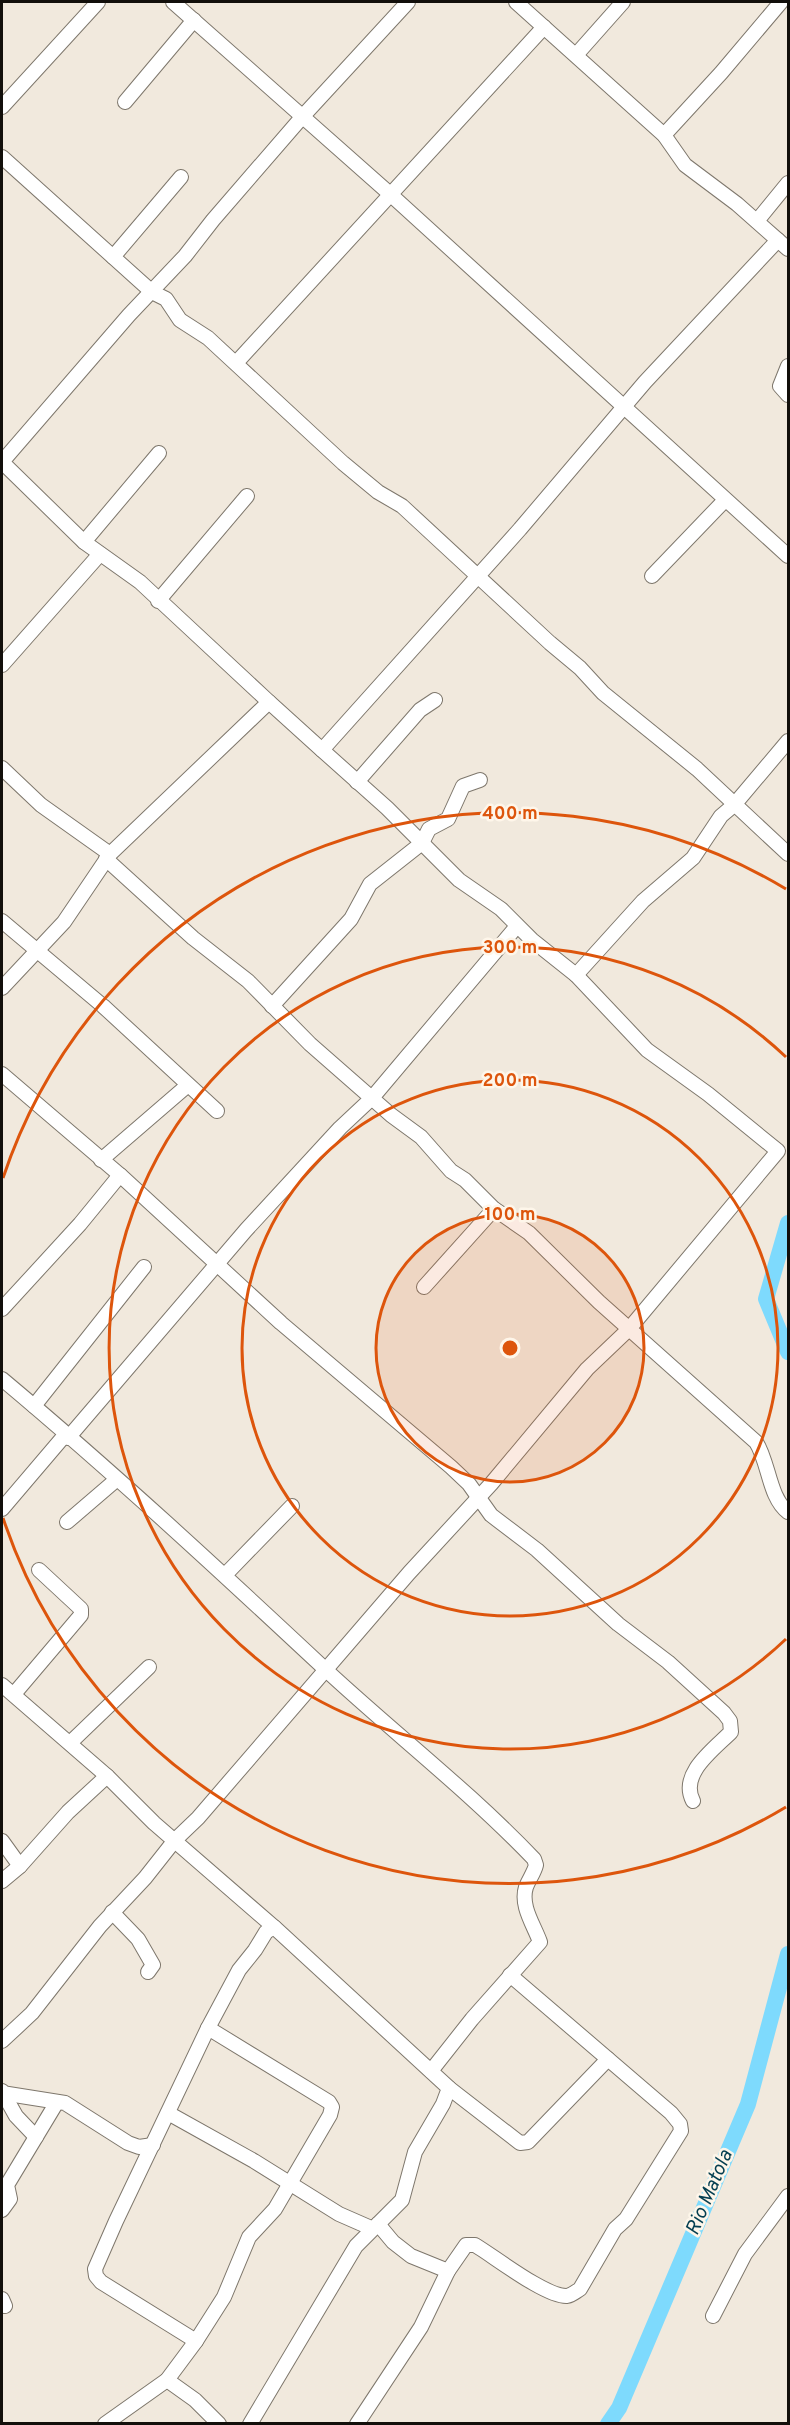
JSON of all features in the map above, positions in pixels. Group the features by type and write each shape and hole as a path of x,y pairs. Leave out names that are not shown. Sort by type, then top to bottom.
{"street":[{"path":"2,107 98,2"},
{"path":"173,2 390,194 789,556"},
{"path":"2,2041 39,2006 86,1942 175,1840 198,1818 409,1573 479,1497 587,1369 629,1329 783,1155 708,1094 647,1050 576,975 517,926 501,909 459,880 357,782 140,582 84,542 2,462 185,256 303,116 408,2"},
{"path":"322,750 696,327 783,244 685,165 664,135 516,2"},
{"path":"576,55 623,2"},
{"path":"664,135 722,73 781,2"},
{"path":"125,102 194,20"},
{"path":"236,363 544,27"},
{"path":"2,157 152,292 166,299 180,320 208,338 343,463 378,492 402,506 476,576 580,668 603,693 697,769 789,854"},
{"path":"113,257 181,177"},
{"path":"757,221 789,183"},
{"path":"789,366 780,386 789,395"},
{"path":"84,542 159,453"},
{"path":"158,601 248,496"},
{"path":"652,576 725,500"},
{"path":"2,665 100,554"},
{"path":"357,782 420,710 435,700"},
{"path":"2,988 64,922 105,861 269,702"},
{"path":"576,975 643,901 693,858 721,816 734,805 789,741"},
{"path":"2,768 115,870 248,981 310,1044 421,1137 451,1171 465,1180 494,1209 529,1233 629,1329 756,1442 779,1501 789,1512"},
{"path":"273,1006 351,919 366,889 422,843 429,829 450,816 463,786 480,780"},
{"path":"2,921 103,1006 217,1111"},
{"path":"2,1509 339,1128 372,1098 517,926"},
{"path":"2,1074 120,1175 315,1352 451,1467 479,1497 491,1515 537,1550 618,1624 668,1662 730,1720 731,1732 691,1777 688,1791 693,1801"},
{"path":"101,1160 188,1084"},
{"path":"2,1309 80,1224 120,1175"},
{"path":"424,1287 494,1209"},
{"path":"34,1406 144,1267"},
{"path":"2,1379 225,1575 326,1670 500,1824 534,1859 536,1865 526,1887 526,1905 540,1942 431,2071"},
{"path":"67,1522 116,1480"},
{"path":"225,1575 292,1506"},
{"path":"14,1694 81,1615 81,1609 39,1570"},
{"path":"70,1743 149,1667"},
{"path":"2,1684 107,1776 397,2043 449,2088 520,2143 528,2142 608,2059"},
{"path":"2,1881 20,1866 68,1812 107,1776"},
{"path":"2,1841 20,1866"},
{"path":"112,1912 149,1956 153,1965 148,1972"},
{"path":"196,2341 117,2292 96,2276 97,2262 146,2149 168,2113 208,2028 239,1970 255,1950 268,1926"},
{"path":"433,2263 458,2254 472,2244 536,2285 559,2295 570,2296 580,2289 615,2229 626,2219 681,2131 680,2124 671,2113 510,1975"},
{"path":"105,2424 167,2380 196,2341 224,2297 249,2237 275,2209 330,2115 331,2104 208,2028"},
{"path":"250,2424 356,2246 402,2199 415,2151 443,2103 449,2088"},
{"path":"3,2093 73,2106 104,2129 146,2149"},
{"path":"3,2093 16,2116 36,2137"},
{"path":"2,2211 10,2199 7,2185 57,2102"},
{"path":"168,2113 254,2161 339,2214 375,2226 411,2256 448,2271"},
{"path":"713,2316 745,2254 789,2196"},
{"path":"339,2214 352,2232 356,2246"},
{"path":"357,2424 421,2327 458,2254"},
{"path":"167,2380 195,2400 219,2424"}],"waterway":[{"name":"Rio Matola","path":"788,1223 766,1299 788,1352"},
{"name":"Rio Matola","path":"608,2424 619,2408 748,2104 788,1954"}]}
